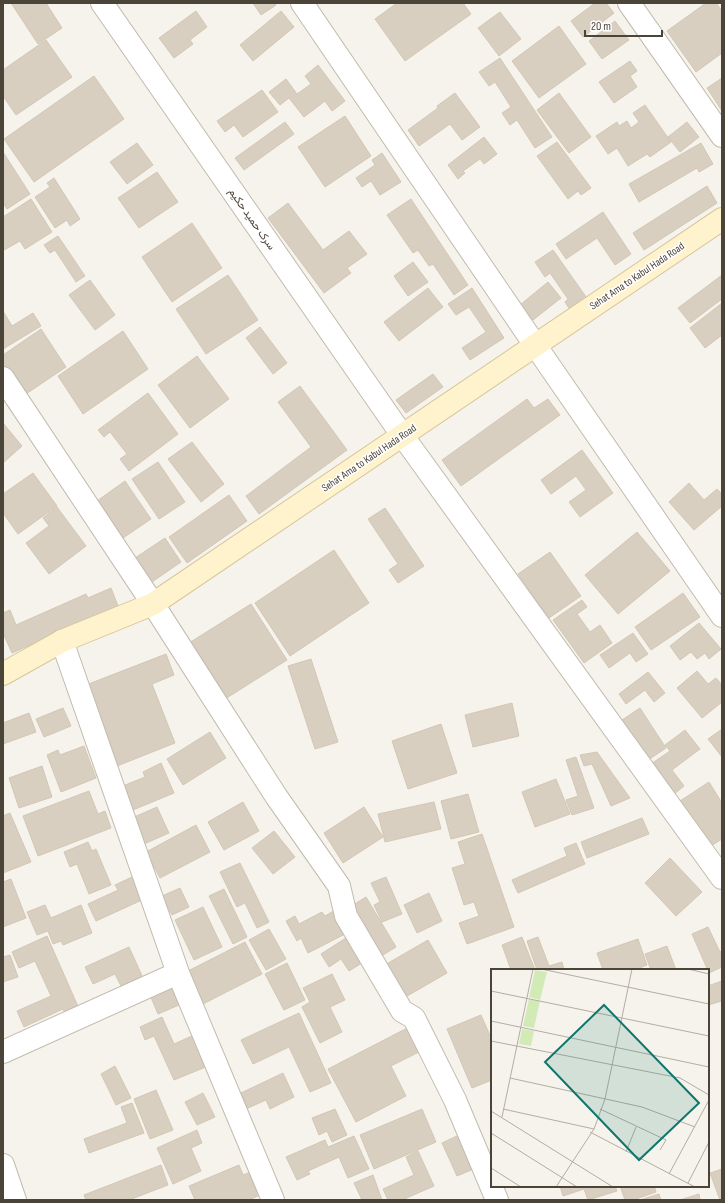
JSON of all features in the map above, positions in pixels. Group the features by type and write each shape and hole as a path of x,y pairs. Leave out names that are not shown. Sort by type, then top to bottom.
{"main road":[{"name":"Sehat Ama to Kabul Hada Road","path":"3,674 62,641 154,604 722,219"}],"street":[{"name":"سرک حمید حکیم","path":"102,3 402,435 722,878"},
{"path":"302,3 722,616"},
{"path":"629,3 722,136"},
{"path":"3,378 154,604 276,796 339,886 346,916 402,1011 414,1018 455,1100 491,1186"},
{"path":"62,641 178,973 273,1200"},
{"path":"3,1052 178,973"},
{"path":"3,1165 16,1200"},
{"path":"492,1187 497,1200"}],"building":[{"path":"11,3 46,3 62,28 38,44"},
{"path":"253,3 275,3 276,5 261,15"},
{"path":"397,3 463,3 471,14 405,61 375,19"},
{"path":"595,3 606,3 614,13 583,37 571,21"},
{"path":"706,3 716,3 722,11 722,53 696,72 667,31"},
{"path":"196,11 207,27 190,40 193,44 174,58 159,38"},
{"path":"281,11 294,27 253,61 240,45"},
{"path":"500,12 521,39 499,56 478,28"},
{"path":"615,21 629,40 602,59 589,41"},
{"path":"559,26 586,64 539,98 512,61"},
{"path":"46,40 72,77 16,115 3,96 3,70"},
{"path":"500,58 552,137 535,148 517,120 510,125 502,113 511,107 495,82 489,86 479,72"},
{"path":"630,61 637,71 630,76 637,87 614,103 599,82"},
{"path":"318,65 345,101 332,111 325,101 304,117 289,98 280,105 269,92 286,79 297,94 311,84 305,76"},
{"path":"94,76 124,119 34,182 4,139"},
{"path":"722,78 722,111 707,88"},
{"path":"262,90 278,112 243,137 234,125 225,132 217,121"},
{"path":"455,93 480,127 462,140 450,124 419,146 408,130 438,108 437,106"},
{"path":"559,93 591,137 569,153 537,110"},
{"path":"645,105 671,142 650,157 647,154 628,166 617,148 608,154 596,136 617,122 619,126 627,121 631,128 639,122 633,113"},
{"path":"345,116 371,156 325,187 298,147"},
{"path":"285,122 294,134 244,170 235,158"},
{"path":"687,122 699,137 680,152 668,137"},
{"path":"484,137 497,154 484,164 480,159 463,171 465,173 458,179 448,165"},
{"path":"557,142 591,188 581,195 578,191 568,199 537,156"},
{"path":"137,143 153,165 127,184 110,162"},
{"path":"701,143 713,164 699,172 697,168 639,202 629,184"},
{"path":"3,152 30,194 7,209 3,203"},
{"path":"382,153 401,182 380,195 371,181 362,187 356,178 375,165 372,160"},
{"path":"157,172 178,202 139,228 118,198"},
{"path":"54,178 80,219 70,226 67,220 55,228 35,197 50,187 47,183"},
{"path":"707,186 717,203 644,250 633,233"},
{"path":"31,199 52,232 25,249 20,241 4,250 3,217"},
{"path":"411,199 468,285 454,295 433,264 429,266 418,250 413,253 387,215"},
{"path":"288,203 323,250 349,231 367,254 347,268 351,273 324,293 268,218"},
{"path":"603,212 631,254 615,265 597,238 566,259 556,244"},
{"path":"192,223 222,268 172,302 142,257"},
{"path":"58,236 85,276 76,282 55,250 50,253 44,245"},
{"path":"553,250 589,301 572,313 565,302 568,299 550,273 545,277 535,262"},
{"path":"413,262 428,282 408,296 394,276"},
{"path":"228,275 258,320 206,354 176,309"},
{"path":"722,275 722,299 690,323 678,308"},
{"path":"90,280 115,315 95,330 69,295"},
{"path":"548,282 561,298 533,320 520,305"},
{"path":"428,288 443,307 399,341 384,322"},
{"path":"472,288 504,338 470,360 462,348 486,332 469,307 456,315 448,304"},
{"path":"722,303 722,335 705,348 690,328"},
{"path":"3,311 12,326 33,313 41,326 3,349"},
{"path":"260,327 287,363 273,374 246,338"},
{"path":"41,329 66,367 23,396 3,367 3,355"},
{"path":"123,331 148,369 83,414 58,376"},
{"path":"197,356 229,399 190,428 158,385"},
{"path":"433,374 443,387 406,413 396,400"},
{"path":"300,386 347,450 259,514 246,496 311,447 278,402"},
{"path":"148,393 178,434 129,471 120,459 127,454 110,432 104,437 98,430"},
{"path":"527,399 534,408 548,399 560,415 461,486 442,460"},
{"path":"3,423 22,446 3,463"},
{"path":"192,442 224,484 201,502 168,459"},
{"path":"582,450 613,493 580,517 569,502 586,490 576,476 551,494 541,480"},
{"path":"158,462 185,502 159,519 132,479"},
{"path":"33,473 57,506 18,534 3,513 3,494"},
{"path":"125,481 151,519 123,538 97,501"},
{"path":"689,483 704,500 717,489 722,494 722,506 694,530 669,502"},
{"path":"229,495 247,521 187,563 169,537"},
{"path":"57,507 86,546 49,574 26,543 49,526 43,518"},
{"path":"385,508 424,566 398,583 389,570 398,564 368,519"},
{"path":"637,532 670,571 618,614 585,575"},
{"path":"165,538 181,562 149,584 132,560"},
{"path":"334,550 369,603 290,656 255,603"},
{"path":"550,552 581,596 549,618 518,574"},
{"path":"111,588 118,606 12,653 3,633 3,613 10,610 16,625 86,594 88,598"},
{"path":"683,593 700,617 651,650 635,627"},
{"path":"582,600 587,607 577,614 590,632 600,625 612,643 584,663 553,620"},
{"path":"251,604 287,660 225,699 189,643"},
{"path":"699,623 721,649 709,659 705,653 697,659 691,652 680,660 670,646"},
{"path":"633,633 648,654 636,662 630,653 609,668 600,655"},
{"path":"166,654 174,675 152,684 175,743 117,766 86,685"},
{"path":"311,659 338,742 315,749 288,666"},
{"path":"697,671 708,684 716,678 722,685 722,702 702,718 677,688"},
{"path":"648,672 665,693 654,702 645,690 626,704 619,694"},
{"path":"512,703 519,736 473,747 465,715"},
{"path":"63,708 71,726 44,737 36,719"},
{"path":"640,708 666,748 648,760 622,720"},
{"path":"29,713 36,732 3,744 3,723"},
{"path":"441,724 457,773 408,789 392,741"},
{"path":"722,729 722,757 708,739"},
{"path":"685,730 700,749 672,770 684,786 674,794 651,764 670,751 665,745"},
{"path":"210,732 226,758 183,785 167,759"},
{"path":"84,746 96,778 61,792 47,755 58,750 60,755"},
{"path":"597,752 630,798 611,806 592,764 584,766 580,755"},
{"path":"576,757 594,808 572,815 566,800 578,796 566,760"},
{"path":"161,763 174,793 128,812 118,788 145,777 143,772"},
{"path":"42,766 52,797 19,808 9,778"},
{"path":"556,779 570,814 535,827 522,792"},
{"path":"709,782 722,803 722,839 706,849 677,803"},
{"path":"89,791 98,814 105,811 111,828 38,856 23,816"},
{"path":"468,794 479,832 451,839 441,801"},
{"path":"243,802 259,831 224,850 208,822"},
{"path":"434,802 441,829 385,842 378,814"},
{"path":"157,807 169,833 144,844 132,818"},
{"path":"364,807 383,837 343,863 324,833"},
{"path":"10,813 31,862 3,873 3,816"},
{"path":"642,818 649,834 587,858 581,842"},
{"path":"196,825 210,852 160,878 146,852"},
{"path":"274,831 295,857 273,874 252,848"},
{"path":"482,834 514,927 467,944 459,923 479,916 474,902 464,905 452,868 465,864 458,842"},
{"path":"88,842 92,851 96,849 111,885 89,894 77,864 70,867 64,852"},
{"path":"576,843 585,864 518,893 512,880 567,856 564,848"},
{"path":"670,858 702,892 676,916 645,883"},
{"path":"240,863 269,922 257,928 245,903 237,907 220,872"},
{"path":"132,877 142,900 96,921 88,904 118,890 115,885"},
{"path":"386,877 402,914 382,922 374,905 380,902 371,883"},
{"path":"11,879 26,918 3,927 3,882"},
{"path":"180,888 189,907 172,915 162,896"},
{"path":"224,889 247,937 233,944 209,896"},
{"path":"429,893 442,921 417,933 404,905"},
{"path":"366,897 396,947 378,958 348,908"},
{"path":"45,905 51,918 81,905 92,933 63,945 61,941 53,944 48,931 37,935 27,912"},
{"path":"203,907 222,947 194,960 175,920"},
{"path":"337,909 349,932 308,953 301,938 297,941 286,921 295,916 299,924 322,912 325,916"},
{"path":"708,927 720,952 722,951 722,967 709,973 709,969 707,969 692,934"},
{"path":"269,929 286,959 266,970 249,940"},
{"path":"47,936 80,1011 67,1017 63,1009 24,1027 17,1011 51,996 35,961 19,968 12,952"},
{"path":"522,937 535,969 511,969 502,945"},
{"path":"538,937 549,966 562,962 564,969 537,969 527,941"},
{"path":"346,938 362,963 349,971 341,959 329,967 321,954"},
{"path":"638,939 647,965 637,969 603,969 597,953"},
{"path":"428,940 447,973 402,999 383,966"},
{"path":"245,942 262,974 199,1006 182,974"},
{"path":"667,946 676,969 651,969 645,954"},
{"path":"129,947 144,980 123,990 115,974 93,984 85,967"},
{"path":"10,955 18,977 3,982 3,957"},
{"path":"287,963 305,1000 284,1010 265,974"},
{"path":"332,974 345,1000 330,1007 342,1032 320,1043 302,1007 310,1002 303,988"},
{"path":"722,981 722,1001 709,1005 709,986"},
{"path":"171,986 179,1005 158,1014 150,995"},
{"path":"299,1013 331,1083 310,1092 289,1047 253,1064 241,1040"},
{"path":"481,1015 491,1038 491,1080 472,1088 447,1029"},
{"path":"162,1017 174,1044 194,1035 208,1066 174,1080 154,1036 145,1040 140,1027"},
{"path":"413,1025 425,1049 391,1066 406,1096 356,1122 328,1069"},
{"path":"115,1066 131,1098 116,1105 101,1074"},
{"path":"283,1073 294,1097 270,1109 266,1100 248,1108 241,1093"},
{"path":"156,1090 173,1130 150,1139 134,1099"},
{"path":"203,1093 215,1117 197,1125 185,1102"},
{"path":"132,1103 144,1133 89,1153 84,1139 127,1123 121,1107"},
{"path":"335,1109 347,1135 332,1142 327,1131 319,1135 312,1118"},
{"path":"422,1109 436,1142 374,1169 360,1135"},
{"path":"197,1130 202,1143 191,1148 201,1171 173,1184 157,1148"},
{"path":"461,1134 476,1168 457,1176 442,1143"},
{"path":"354,1136 369,1169 348,1178 339,1157 308,1171 310,1174 297,1180 286,1157 325,1140 328,1147"},
{"path":"418,1151 434,1186 402,1200 388,1200 383,1189 414,1175 406,1157"},
{"path":"161,1165 168,1185 129,1200 86,1200 84,1195"},
{"path":"239,1165 243,1175 251,1172 260,1195 249,1200 195,1200 189,1186"},
{"path":"722,1169 722,1200 720,1200 710,1173"},
{"path":"373,1175 382,1200 362,1200 354,1183"},
{"path":"560,1187 615,1187 617,1191 588,1200 584,1189 563,1196"},
{"path":"620,1187 654,1187 656,1192 633,1200 625,1200"},
{"path":"659,1194 661,1200 640,1200"},
{"path":"699,1194 700,1200 680,1200"}]}
